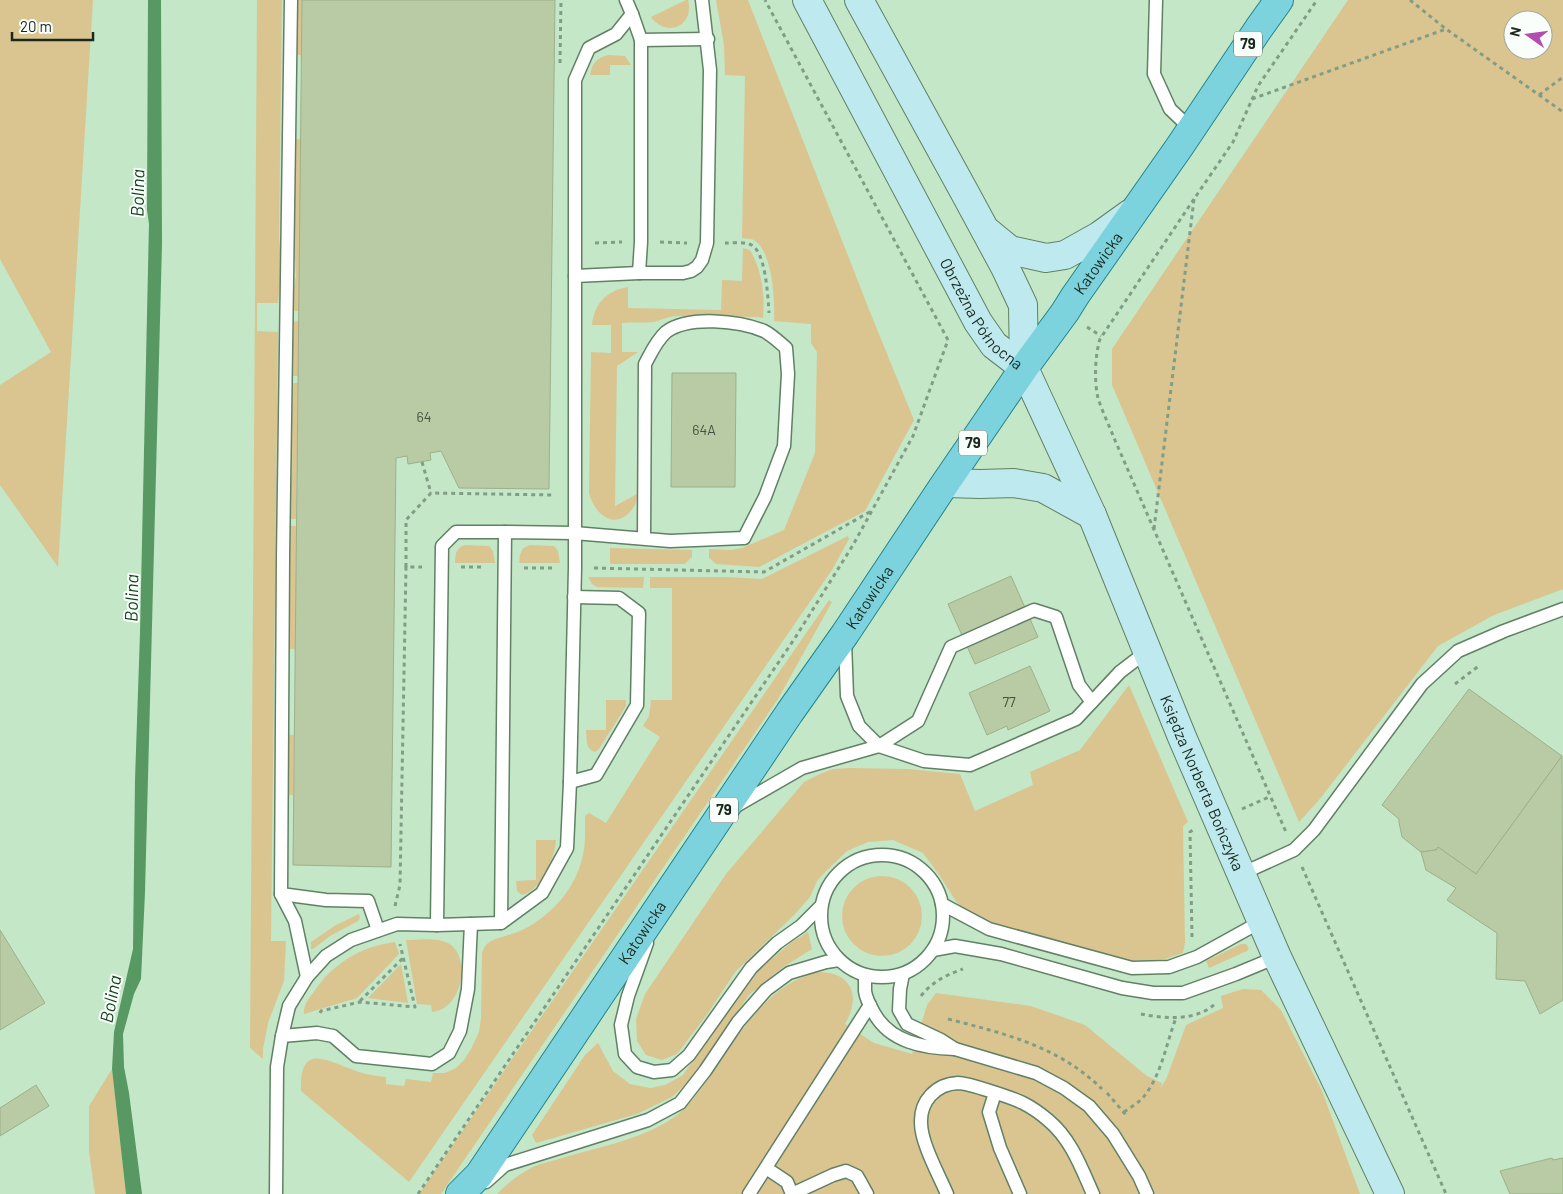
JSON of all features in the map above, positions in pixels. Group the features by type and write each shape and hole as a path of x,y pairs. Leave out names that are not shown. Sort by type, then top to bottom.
{"main road":[{"name":"Katowicka","path":"460,1194 475,1188 790,712 845,634 1024,368 1136,210 1279,0"}],"street":[{"name":"Obrzeżna Północna","path":"807,0 978,322 994,345 1024,368"},
{"name":"Obrzeżna Północna","path":"859,0 1023,305 1024,368"},
{"path":"983,228 1010,250 1046,258 1065,255 1099,236 1136,210"},
{"name":"Księdza Norberta Bończyka","path":"1024,368 1092,515 1146,652 1277,957 1390,1194"},
{"path":"946,483 1014,483 1043,488 1092,515"}],"lane":[{"path":"290,0 281,894 295,921 307,977"},
{"path":"626,0 641,40 641,242 639,273"},
{"path":"574,276 639,273 674,274 691,271 702,260 707,243 710,70 702,0"},
{"path":"1156,0 1154,74 1170,109 1191,129"},
{"path":"276,1194 277,1067 289,1006 307,977 326,956 351,940 397,924 501,923 542,893 567,848 574,597 575,80 589,48 616,34 632,14"},
{"path":"641,40 708,40"},
{"path":"437,925 442,546 456,532 574,533 670,541 744,538 765,497 784,446 788,374 786,348 765,332 741,324 711,321 684,324 667,332 653,346 645,364 644,538"},
{"path":"501,923 505,532"},
{"path":"570,782 596,775 637,705 639,622 639,613 619,598 574,597"},
{"path":"1241,874 1294,850 1314,830 1422,684 1458,651 1504,630 1563,609"},
{"path":"723,813 802,768 879,746 918,721 951,647 1034,610 1056,617 1079,685 1092,702"},
{"path":"845,634 847,696 859,726 879,746 924,761 970,765 1076,719 1120,672 1146,652"},
{"path":"881,854 902,858 920,868 935,884 942,904 943,928 934,950 920,965 903,974 884,978 866,976 851,970 839,960 827,944 821,926 821,906 828,886 842,870 860,859 881,854"},
{"path":"281,894 326,900 368,901 378,930"},
{"path":"942,904 989,929 1132,968 1169,967 1197,957 1262,921"},
{"path":"658,909 628,996 621,1026 625,1054 637,1067 654,1072 672,1070 689,1055 751,968 777,943 801,926 821,906"},
{"path":"282,1036 317,1033 333,1036 356,1056 432,1064 449,1053 460,1031 468,989 471,924"},
{"path":"934,950 955,946 1000,954 1122,988 1153,993 1184,993 1277,957"},
{"path":"475,1188 505,1165 648,1120 680,1103 705,1071 738,1022 766,990 789,973 839,960"},
{"path":"903,974 899,1010 908,1024 955,1049 1036,1073 1064,1088 1089,1106 1113,1134 1139,1176 1147,1194"},
{"path":"866,976 865,992 870,1005 878,1019 890,1032 914,1044 936,1049 955,1049"},
{"path":"749,1194 870,1005"},
{"path":"947,1194 923,1137 920,1123 922,1109 929,1095 943,1087 958,1083 1023,1103 1049,1120 1072,1146 1093,1194"},
{"path":"995,1093 989,1112 1000,1148 1020,1194"},
{"path":"766,1168 787,1182 792,1194 846,1171 857,1176 867,1194"}],"path":[{"path":"560,68 561,0"},
{"path":"418,1194 795,638 874,510 913,436 948,340 764,0"},
{"path":"1317,0 1258,86 1234,142 1100,338 1096,367 1098,396 1153,530 1269,797 1446,1194"},
{"path":"1410,0 1446,29 1563,112"},
{"path":"1252,99 1446,29"},
{"path":"1539,95 1563,77"},
{"path":"1153,530 1194,199"},
{"path":"422,462 431,493"},
{"path":"406,567 406,520 431,493 553,495 554,485"},
{"path":"764,572 874,510"},
{"path":"1448,689 1485,662"},
{"path":"1303,870 1308,863"},
{"path":"360,1002 403,958"},
{"path":"919,1004 921,996 929,987 945,975 964,968"},
{"path":"1136,1012 1176,1018 1192,1016 1216,1005 1212,996"},
{"path":"944,1018 1034,1044 1066,1060 1095,1081 1114,1100 1129,1120"},
{"path":"1124,1112 1145,1096 1154,1080 1176,1018"}],"shaded area":[{"path":"0,0 93,0 58,567 0,485 0,385 51,352 0,259"},
{"path":"148,0 161,0 162,244 145,892 141,979 134,994 123,1034 124,1067 142,1194 126,1194 112,1069 114,1032 133,949 135,780 149,224 147,210"},
{"path":"257,0 282,0 279,238 282,267 278,303 257,303 257,331 278,332 271,941 286,941 284,981 268,1023 263,1059 250,1048"},
{"path":"296,0 302,0 302,55 295,55"},
{"path":"688,0 689,9 687,16 684,22 678,26 672,28 665,27 657,24 651,17"},
{"path":"716,0 748,0 914,420 865,511 759,567 716,564 709,558 709,549 731,550 742,548 784,530 815,453 817,352 811,343 811,324 774,321 771,278 765,255 754,240 742,238 745,76 725,75 724,45"},
{"path":"1348,0 1563,0 1563,589 1494,615 1438,646 1319,800 1299,822 1112,385 1112,349"},
{"path":"608,55 625,56 631,65 610,65 610,75 590,75 592,67 596,62"},
{"path":"294,139 301,139 299,311 293,311 296,276 293,228"},
{"path":"743,248 750,250 760,274 764,300 763,318 677,316 654,322 622,323 622,352 638,352 617,366 615,506 637,494 637,497 633,508 623,517 617,520 604,516 591,500 589,493 591,352 611,353 611,325 592,325 593,317 599,305 603,299 614,291 628,287 628,308 721,310 722,280 742,281"},
{"path":"299,321 298,376 292,376 292,322"},
{"path":"292,383 298,383 296,519 291,519"},
{"path":"290,526 297,526 295,649 290,649"},
{"path":"848,536 849,539 832,570 409,1182 301,1091 305,1065 311,1060 327,1060 362,1073 386,1077 386,1084 404,1086 406,1079 431,1082 433,1073 445,1073 456,1068 464,1060 479,1032 482,953 484,947 491,941 528,927 546,915 562,899 579,870 585,843 585,816 589,813 606,823 660,737 643,726 649,716 651,700 672,700 672,588 650,588 650,577 762,579"},
{"path":"465,545 489,546 493,551 495,563 455,563 457,552"},
{"path":"530,545 554,546 558,551 560,563 519,563 523,548"},
{"path":"610,548 692,550 692,557 685,564 610,564"},
{"path":"588,577 644,577 643,588 597,587 592,584"},
{"path":"829,600 832,602 778,699 441,1194 419,1194"},
{"path":"1129,685 1188,822 1183,826 1185,943 1183,953 1165,959 1130,961 981,920 966,912 955,900 923,853 893,840 868,842 847,851 825,872 817,881 810,897 795,914 736,971 706,1016 677,1054 662,1060 646,1055 637,1041 636,1019 645,994 726,874 804,782 833,769 850,768 908,769 960,774 975,811 1033,785 1030,772 1080,750"},
{"path":"606,700 626,700 626,706 599,749 595,752 588,746 586,730 606,730"},
{"path":"287,735 294,735 293,795 286,795"},
{"path":"536,840 556,840 553,855 546,872 536,887 522,895 517,891 516,881 536,880"},
{"path":"882,876 897,879 910,888 919,901 922,916 919,931 910,944 897,953 882,956 867,953 854,944 845,931 842,916 845,901 854,888 867,879"},
{"path":"359,914 360,918 358,921 311,949 311,942 336,925"},
{"path":"808,932 812,949 782,968 749,995 690,1080 672,1097 637,1114 536,1143 532,1135 585,1055 598,1043 613,1071 630,1084 650,1088 665,1085 683,1075 745,986 762,967 792,942"},
{"path":"427,939 443,941 455,949 460,958 461,981 451,1002 443,1009 432,1012 431,1005 417,1004 406,940"},
{"path":"395,942 399,954 357,998 304,1014 305,1005 309,998 338,965 359,952 382,944"},
{"path":"1241,944 1246,944 1249,948 1247,951 1209,968 1206,961"},
{"path":"401,964 408,1003 368,998"},
{"path":"816,972 828,973 845,980 853,995 853,1004 845,1024 874,1043 912,1054 927,1005 936,993 1031,1006 1085,1025 1147,1076 1162,1083 1161,1088 1167,1077 1186,1025 1223,1008 1221,996 1243,989 1261,990 1281,1010 1322,1091 1360,1194 497,1194 514,1179 533,1167 633,1137 660,1126 673,1118 692,1100 741,1031 767,1001 798,979"},
{"path":"112,1069 126,1194 95,1194 89,1152 89,1106"}],"building":[{"path":"302,0 555,0 549,489 459,488 441,451 430,453 431,460 408,464 407,456 396,458 391,867 293,865"},
{"path":"672,373 736,373 735,487 671,487"},
{"path":"1011,576 1038,637 975,664 948,604"},
{"path":"1030,666 1050,711 1008,730 1007,726 987,735 969,693"},
{"path":"1469,689 1562,756 1476,874 1438,847 1436,850 1421,852 1402,837 1399,819 1382,805"},
{"path":"1562,756 1563,1000 1540,1014 1525,981 1496,979 1497,933 1447,900 1456,888 1426,870 1421,852 1436,850 1438,847 1476,874"},
{"path":"0,930 45,1003 0,1030"},
{"path":"36,1085 49,1106 0,1136 0,1108"},
{"path":"1552,1158 1553,1160 1563,1158 1563,1194 1510,1194 1500,1171"}],"water label":[{"name":"Bolina","path":"138,193"},
{"name":"Bolina","path":"132,598"},
{"name":"Bolina","path":"111,999"}]}
